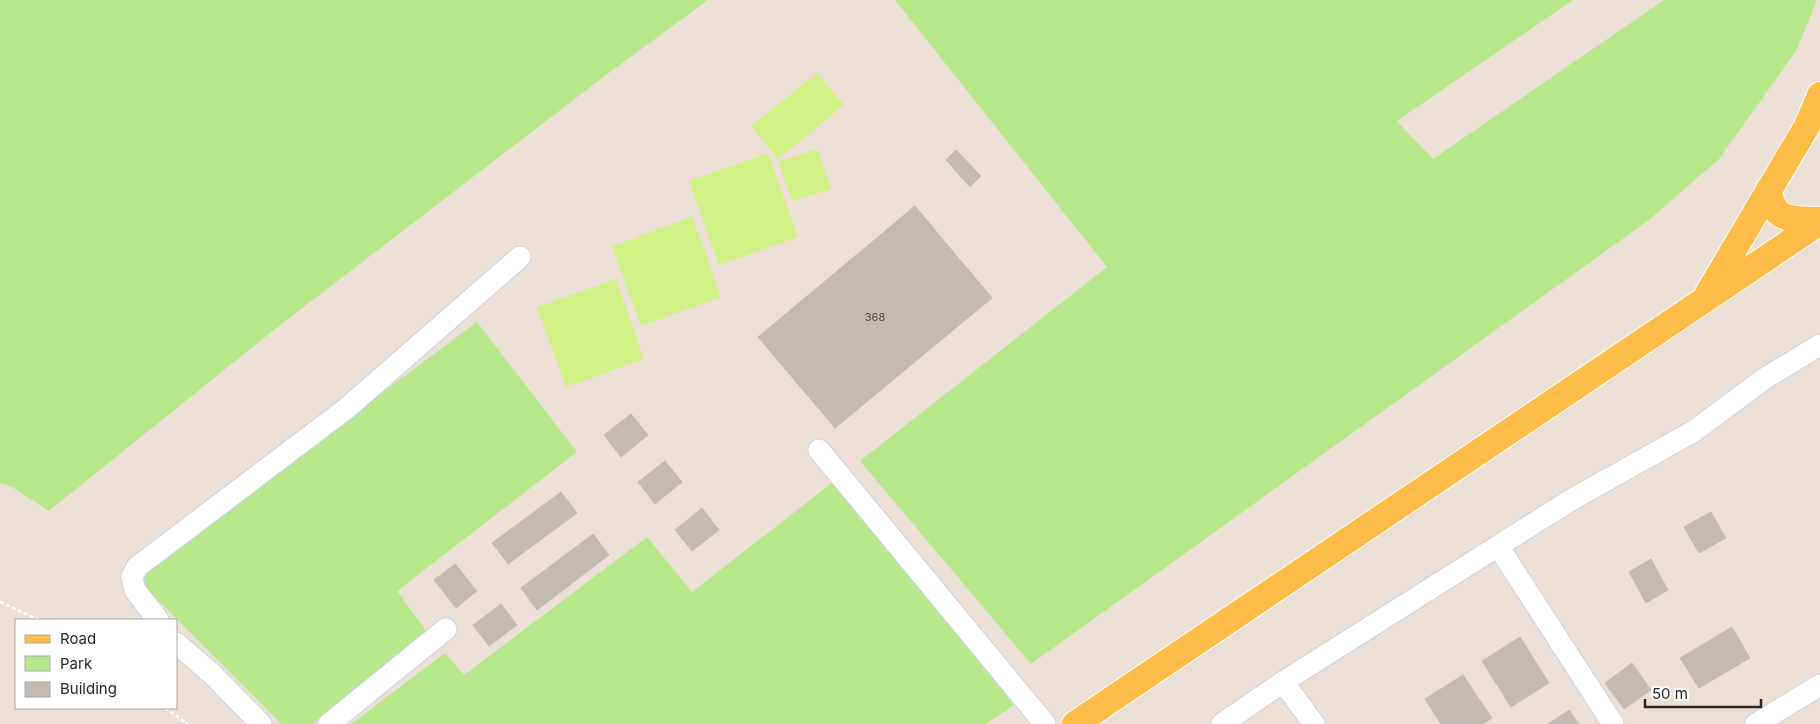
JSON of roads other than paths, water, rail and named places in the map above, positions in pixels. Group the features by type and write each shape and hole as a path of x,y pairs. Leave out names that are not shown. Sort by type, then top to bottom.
{"main road":[{"path":"1702,302 1807,126 1820,95"},
{"path":"1769,189 1770,200 1777,212 1789,219 1820,221"},
{"path":"1075,724 1820,221"}],"lane":[{"path":"157,619 135,590 132,577 137,567 347,408 520,257"},
{"path":"1222,724 1283,682 1571,500 1694,431 1764,379 1820,345"},
{"path":"819,450 1046,724"},
{"path":"1498,546 1613,724"},
{"path":"329,724 446,629"},
{"path":"178,645 212,674 261,724"},
{"path":"1283,682 1314,724"},
{"path":"1756,724 1820,685"}]}
